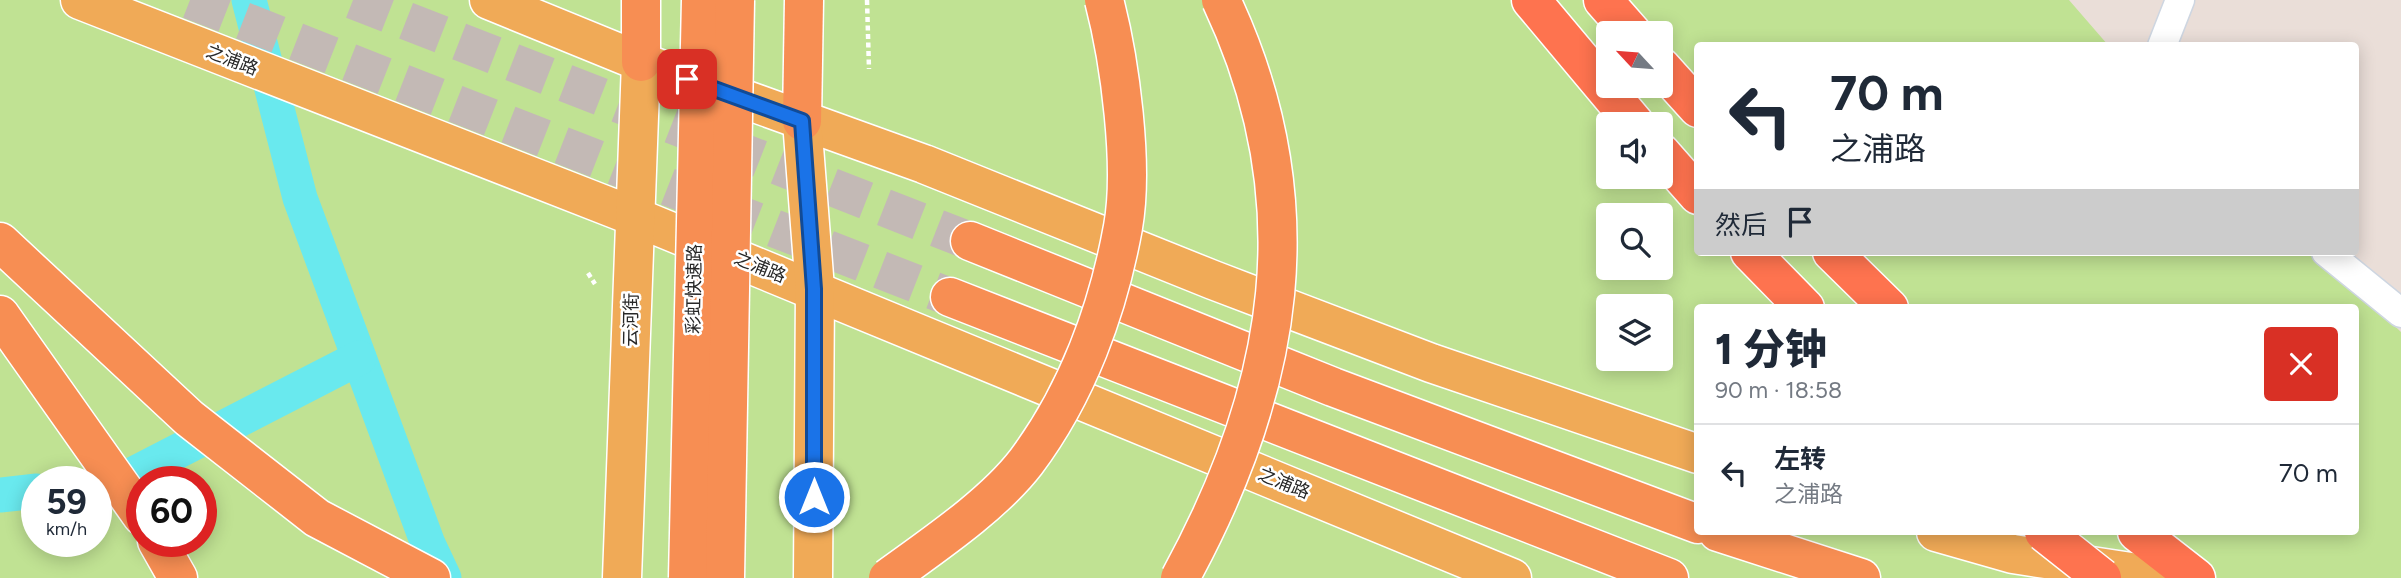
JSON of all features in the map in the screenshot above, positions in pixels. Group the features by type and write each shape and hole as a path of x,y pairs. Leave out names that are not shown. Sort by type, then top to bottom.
{"highway":[{"path":"640,0 641,62"},
{"name":"彩虹快速路","path":"688,578 701,0"},
{"name":"彩虹快速路","path":"725,578 735,0"},
{"path":"802,121 804,0"},
{"path":"888,578 962,524 1025,463 1080,373 1103,305 1124,226 1127,166 1117,74 1104,0"},
{"path":"1180,578 1218,503 1244,440 1262,378 1274,314 1280,240 1275,180 1266,123 1243,47 1221,0"},
{"path":"1531,0 1625,112"},
{"path":"1603,0 1621,21"},
{"path":"1673,80 1694,104"},
{"path":"1673,167 1694,190"},
{"path":"970,241 1333,387 1694,522"},
{"path":"0,242 189,418 306,510 431,578"},
{"path":"1754,256 1801,304"},
{"path":"1836,256 1885,304"},
{"path":"950,297 1669,578"},
{"path":"0,315 126,493"},
{"path":"1727,535 1861,578"},
{"path":"2048,535 2102,578"},
{"path":"2141,535 2196,578"},
{"path":"166,557 178,578"}],"main road":[{"name":"之浦路","path":"80,0 814,289 1513,578"},
{"path":"489,0 641,62 924,164 1213,280 1431,363 1694,453"},
{"name":"云河街","path":"622,578 633,216 641,62"},
{"path":"802,121 814,289 813,578"},
{"path":"1946,535 2013,554 2170,578"}],"street":[{"path":"2164,42 2180,0"},
{"path":"2331,256 2401,313"}],"path":[{"path":"867,0 869,69"},
{"path":"588,273 597,287"}],"green space":[{"path":"0,0 2069,0 2105,42 1694,42 1694,256 2322,256 2401,332 2401,578 0,578"}],"waterway":[{"path":"249,0 300,198 428,544 444,578"},
{"path":"112,483 118,482 359,358"},
{"path":"0,495 21,493"}],"tunnel":[{"path":"190,0 950,297"},
{"path":"353,0 970,241"}],"route":[{"path":"687,79 802,121 814,289 814,497"}]}
